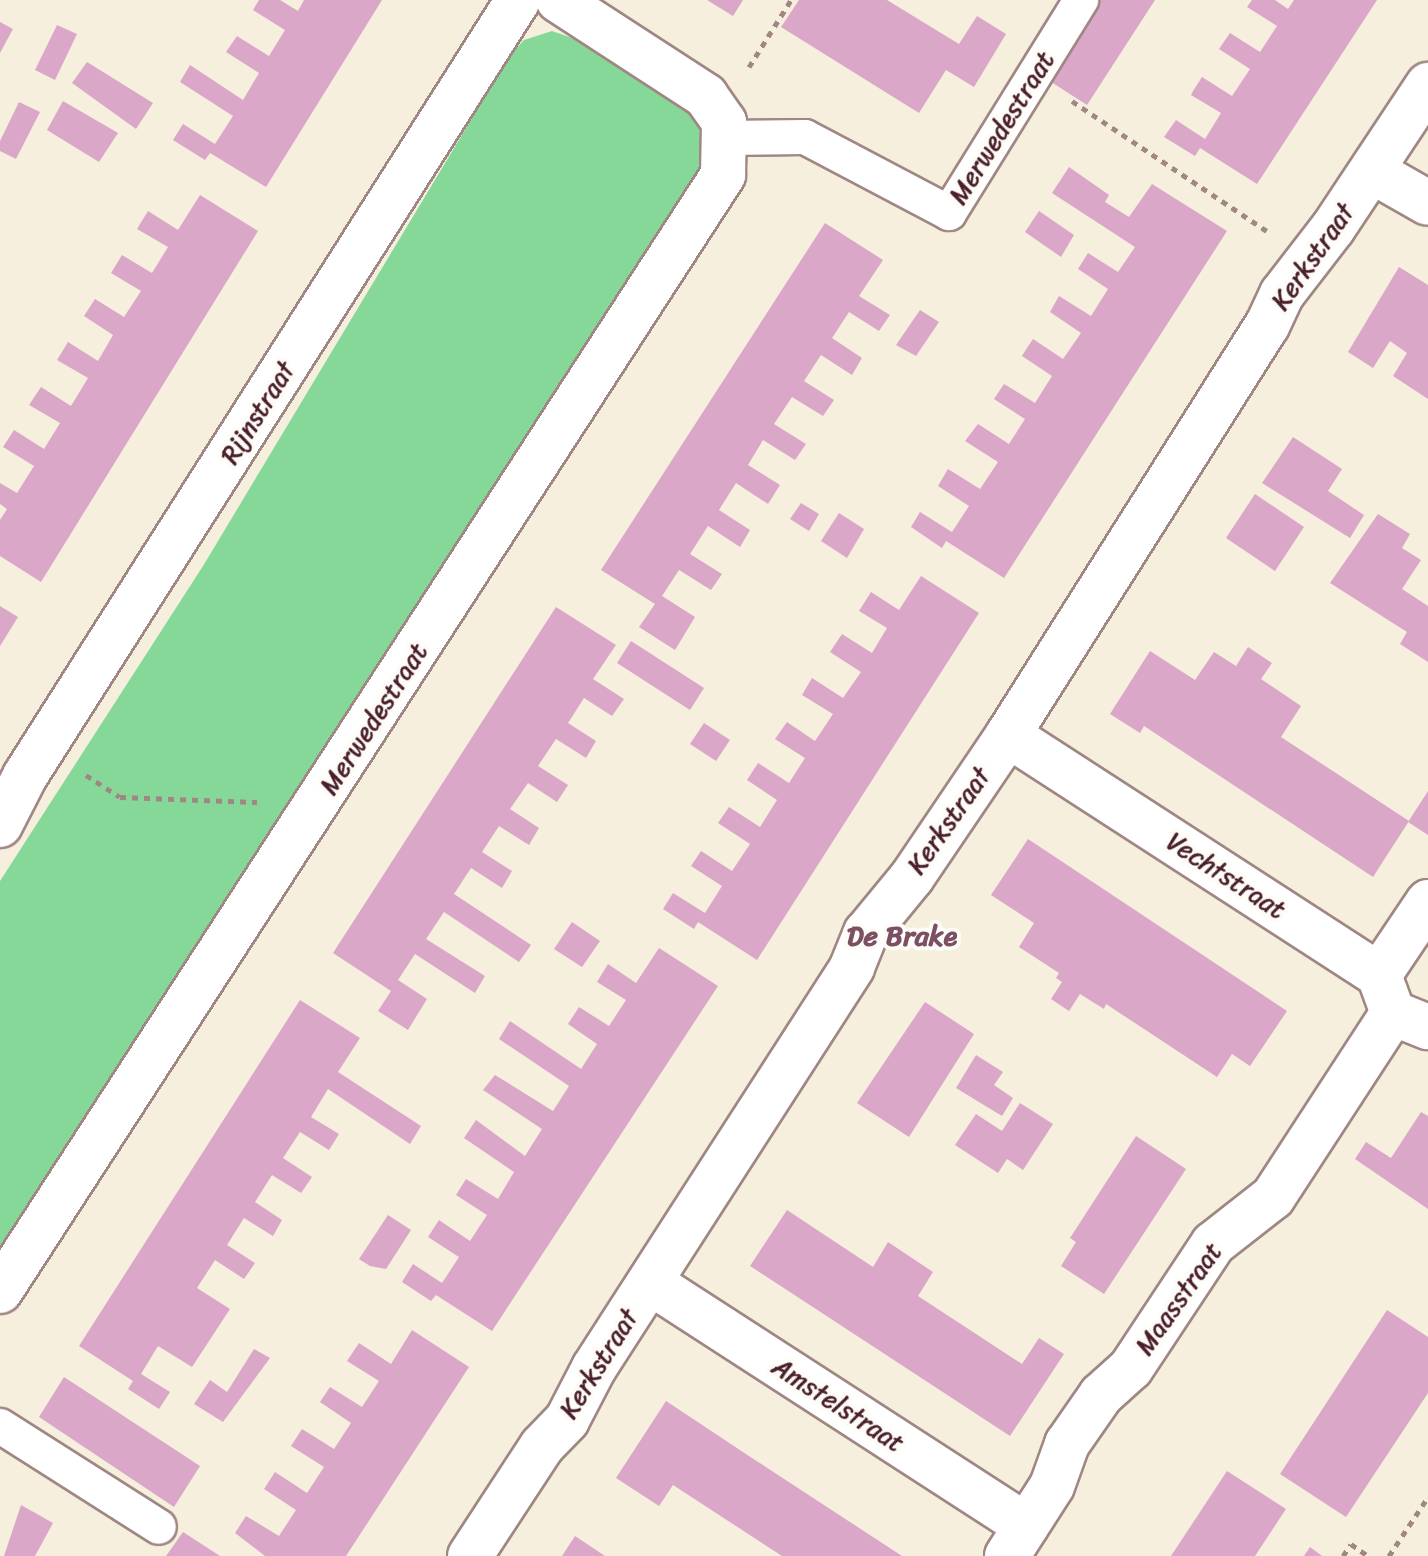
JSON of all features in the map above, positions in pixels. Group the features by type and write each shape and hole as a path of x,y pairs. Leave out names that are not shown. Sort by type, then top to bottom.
{"street":[{"name":"Rijnstraat","path":"0,825 43,748 518,0"},
{"path":"558,0 694,86 722,123"},
{"name":"Kerkstraat","path":"470,1556 542,1446 567,1420 594,1368 852,967 866,933 912,877 1008,735 1306,258 1372,171 1428,85"},
{"name":"Merwedestraat","path":"0,1291 714,192 725,166 722,123"},
{"path":"1372,171 1428,203"},
{"name":"Vechtstraat","path":"1008,735 1400,1005"},
{"name":"Maasstraat","path":"1017,1541 1052,1486 1067,1444 1101,1395 1131,1368 1213,1244 1273,1197 1400,1005 1428,902"},
{"name":"Amstelstraat","path":"651,1283 1017,1541"}],"lane":[{"name":"Merwedestraat","path":"722,123 805,137 949,213 1081,0"},
{"path":"0,1426 159,1527"}],"path":[{"path":"722,123 791,0"},
{"path":"1034,77 1306,258"},
{"path":"43,748 120,797 256,801 301,831"},
{"path":"1389,1556 1428,1497"},
{"path":"1343,1556 1351,1544 1368,1556"}],"green space":[{"path":"552,31 575,39 683,106 697,120 702,141 698,178 0,1255 0,881 203,566 510,55 524,40"}],"building":[{"path":"259,0 280,0 298,11 304,0 382,0 266,187 210,153 205,160 173,140 183,124 215,144 233,116 180,82 190,65 243,100 259,73 226,52 237,36 269,56 285,30 253,10"},
{"path":"707,0 743,0 733,16"},
{"path":"799,0 887,0 959,44 977,16 1006,34 974,87 946,70 919,113 781,27"},
{"path":"1100,0 1155,0 1087,105 1048,80"},
{"path":"1252,0 1275,0 1288,9 1294,0 1377,0 1257,184 1200,148 1195,156 1164,137 1176,120 1205,139 1221,113 1191,95 1202,77 1232,96 1250,69 1219,49 1230,33 1260,52 1277,26 1247,7"},
{"path":"0,22 13,29 0,53"},
{"path":"57,25 77,34 55,80 35,70"},
{"path":"87,62 153,103 136,129 72,83"},
{"path":"63,101 118,133 99,162 47,130"},
{"path":"19,102 40,112 16,159 0,151 0,141"},
{"path":"1069,167 1109,195 1105,202 1129,217 1152,184 1227,231 1004,578 946,541 942,548 911,527 920,512 952,532 969,506 938,486 948,469 980,489 998,462 965,441 978,424 1009,444 1025,419 994,399 1004,384 1035,403 1052,376 1022,356 1025,351 1033,339 1063,359 1081,333 1050,312 1059,296 1091,316 1108,289 1078,269 1088,253 1118,272 1135,247 1052,193"},
{"path":"200,195 258,231 41,582 0,556 0,520 7,509 0,504 0,483 17,493 34,466 3,447 14,430 44,449 60,423 29,405 41,387 71,406 88,378 57,360 68,342 98,361 113,335 84,316 95,299 124,317 141,291 111,273 122,255 152,273 168,247 137,229 148,211 178,230"},
{"path":"1039,211 1074,235 1061,257 1025,232"},
{"path":"825,223 883,260 859,296 890,315 879,331 849,312 832,338 862,358 852,375 821,355 804,381 834,400 823,416 792,397 774,424 806,444 795,460 763,440 748,465 780,485 768,504 736,483 719,510 750,530 740,547 708,526 690,554 722,574 711,590 679,570 662,596 695,617 675,650 639,627 655,604 601,570"},
{"path":"1399,267 1428,285 1428,399 1393,376 1407,353 1390,341 1373,368 1348,352"},
{"path":"920,310 939,322 916,356 896,345"},
{"path":"1293,437 1342,469 1328,491 1364,515 1350,538 1262,483"},
{"path":"1255,494 1304,527 1275,571 1226,538"},
{"path":"801,503 819,514 809,531 790,519"},
{"path":"839,513 864,529 847,558 821,541"},
{"path":"1378,514 1410,534 1402,548 1421,560 1402,589 1428,606 1428,662 1400,644 1407,632 1330,583"},
{"path":"921,576 979,613 757,960 698,922 694,929 663,909 673,893 705,913 722,886 691,866 701,851 732,871 750,844 718,823 729,807 760,827 777,800 747,780 758,763 789,783 805,758 775,739 787,722 815,741 833,714 802,695 812,678 843,698 861,672 830,652 842,634 872,653 887,628 859,611 871,592 899,610"},
{"path":"0,606 18,617 0,646"},
{"path":"556,607 616,645 593,679 624,699 612,716 584,698 568,723 596,741 586,758 556,739 538,766 568,785 557,802 528,783 510,809 539,828 529,845 499,826 482,852 512,871 502,888 471,868 454,894 531,945 519,962 444,912 426,939 485,976 475,993 415,954 398,980 427,999 408,1030 378,1011 391,991 333,953"},
{"path":"631,641 704,688 690,710 617,663"},
{"path":"1248,647 1272,663 1261,679 1301,706 1281,737 1409,821 1373,877 1144,726 1140,733 1110,714 1150,651 1195,680 1214,652 1236,666"},
{"path":"704,723 730,740 716,761 690,744"},
{"path":"1428,791 1428,835 1408,822"},
{"path":"1028,839 1287,1011 1250,1066 1232,1054 1217,1077 1106,1004 1104,1009 1080,994 1069,1011 1051,999 1062,982 1056,978 1059,973 1019,947 1034,923 991,895"},
{"path":"572,922 600,941 582,967 554,949"},
{"path":"659,948 718,986 492,1331 436,1295 431,1301 402,1282 413,1264 442,1283 459,1257 428,1237 439,1220 470,1241 487,1215 456,1195 466,1179 498,1199 514,1172 464,1138 476,1120 525,1156 542,1129 483,1090 495,1075 553,1111 569,1086 499,1039 510,1021 581,1069 597,1044 568,1024 579,1007 609,1026 626,1000 597,982 608,964 636,983"},
{"path":"300,1000 360,1038 338,1072 421,1126 410,1144 328,1089 311,1117 339,1134 329,1150 300,1132 283,1158 312,1177 301,1193 272,1175 255,1202 282,1220 273,1236 244,1218 227,1245 255,1263 244,1279 215,1260 197,1288 230,1309 192,1367 158,1346 141,1374 170,1392 159,1409 128,1389 133,1381 79,1346"},
{"path":"925,1002 974,1034 909,1137 857,1103"},
{"path":"976,1055 1003,1072 994,1085 1013,1098 1002,1116 956,1088"},
{"path":"1020,1103 1053,1124 1023,1170 1007,1159 998,1173 955,1145 976,1114 1002,1131"},
{"path":"1421,1112 1428,1116 1428,1209 1355,1159 1366,1142 1391,1158"},
{"path":"1136,1136 1186,1169 1104,1294 1061,1266 1076,1242 1070,1238"},
{"path":"787,1210 873,1267 888,1242 933,1272 918,1296 1022,1364 1039,1338 1064,1354 1010,1436 750,1266"},
{"path":"388,1215 411,1230 386,1269 370,1266 359,1259"},
{"path":"1387,1310 1428,1337 1428,1393 1346,1517 1280,1474"},
{"path":"412,1330 469,1367 346,1556 265,1556 235,1533 246,1516 279,1536 296,1510 264,1489 275,1472 307,1493 324,1467 291,1446 302,1429 334,1449 351,1423 320,1402 330,1387 362,1407 379,1381 347,1361 359,1343 391,1364"},
{"path":"254,1349 270,1358 223,1422 194,1404 210,1380 227,1392"},
{"path":"64,1377 200,1466 174,1507 39,1417"},
{"path":"666,1401 902,1556 782,1556 673,1485 659,1506 616,1478"},
{"path":"1227,1471 1286,1509 1255,1556 1171,1556"},
{"path":"21,1505 53,1523 35,1556 4,1556"},
{"path":"183,1532 220,1556 166,1556"},
{"path":"575,1536 605,1556 562,1556"},
{"path":"1310,1547 1322,1556 1304,1556"}],"district":[{"name":"De Brake","path":"902,936"}]}
